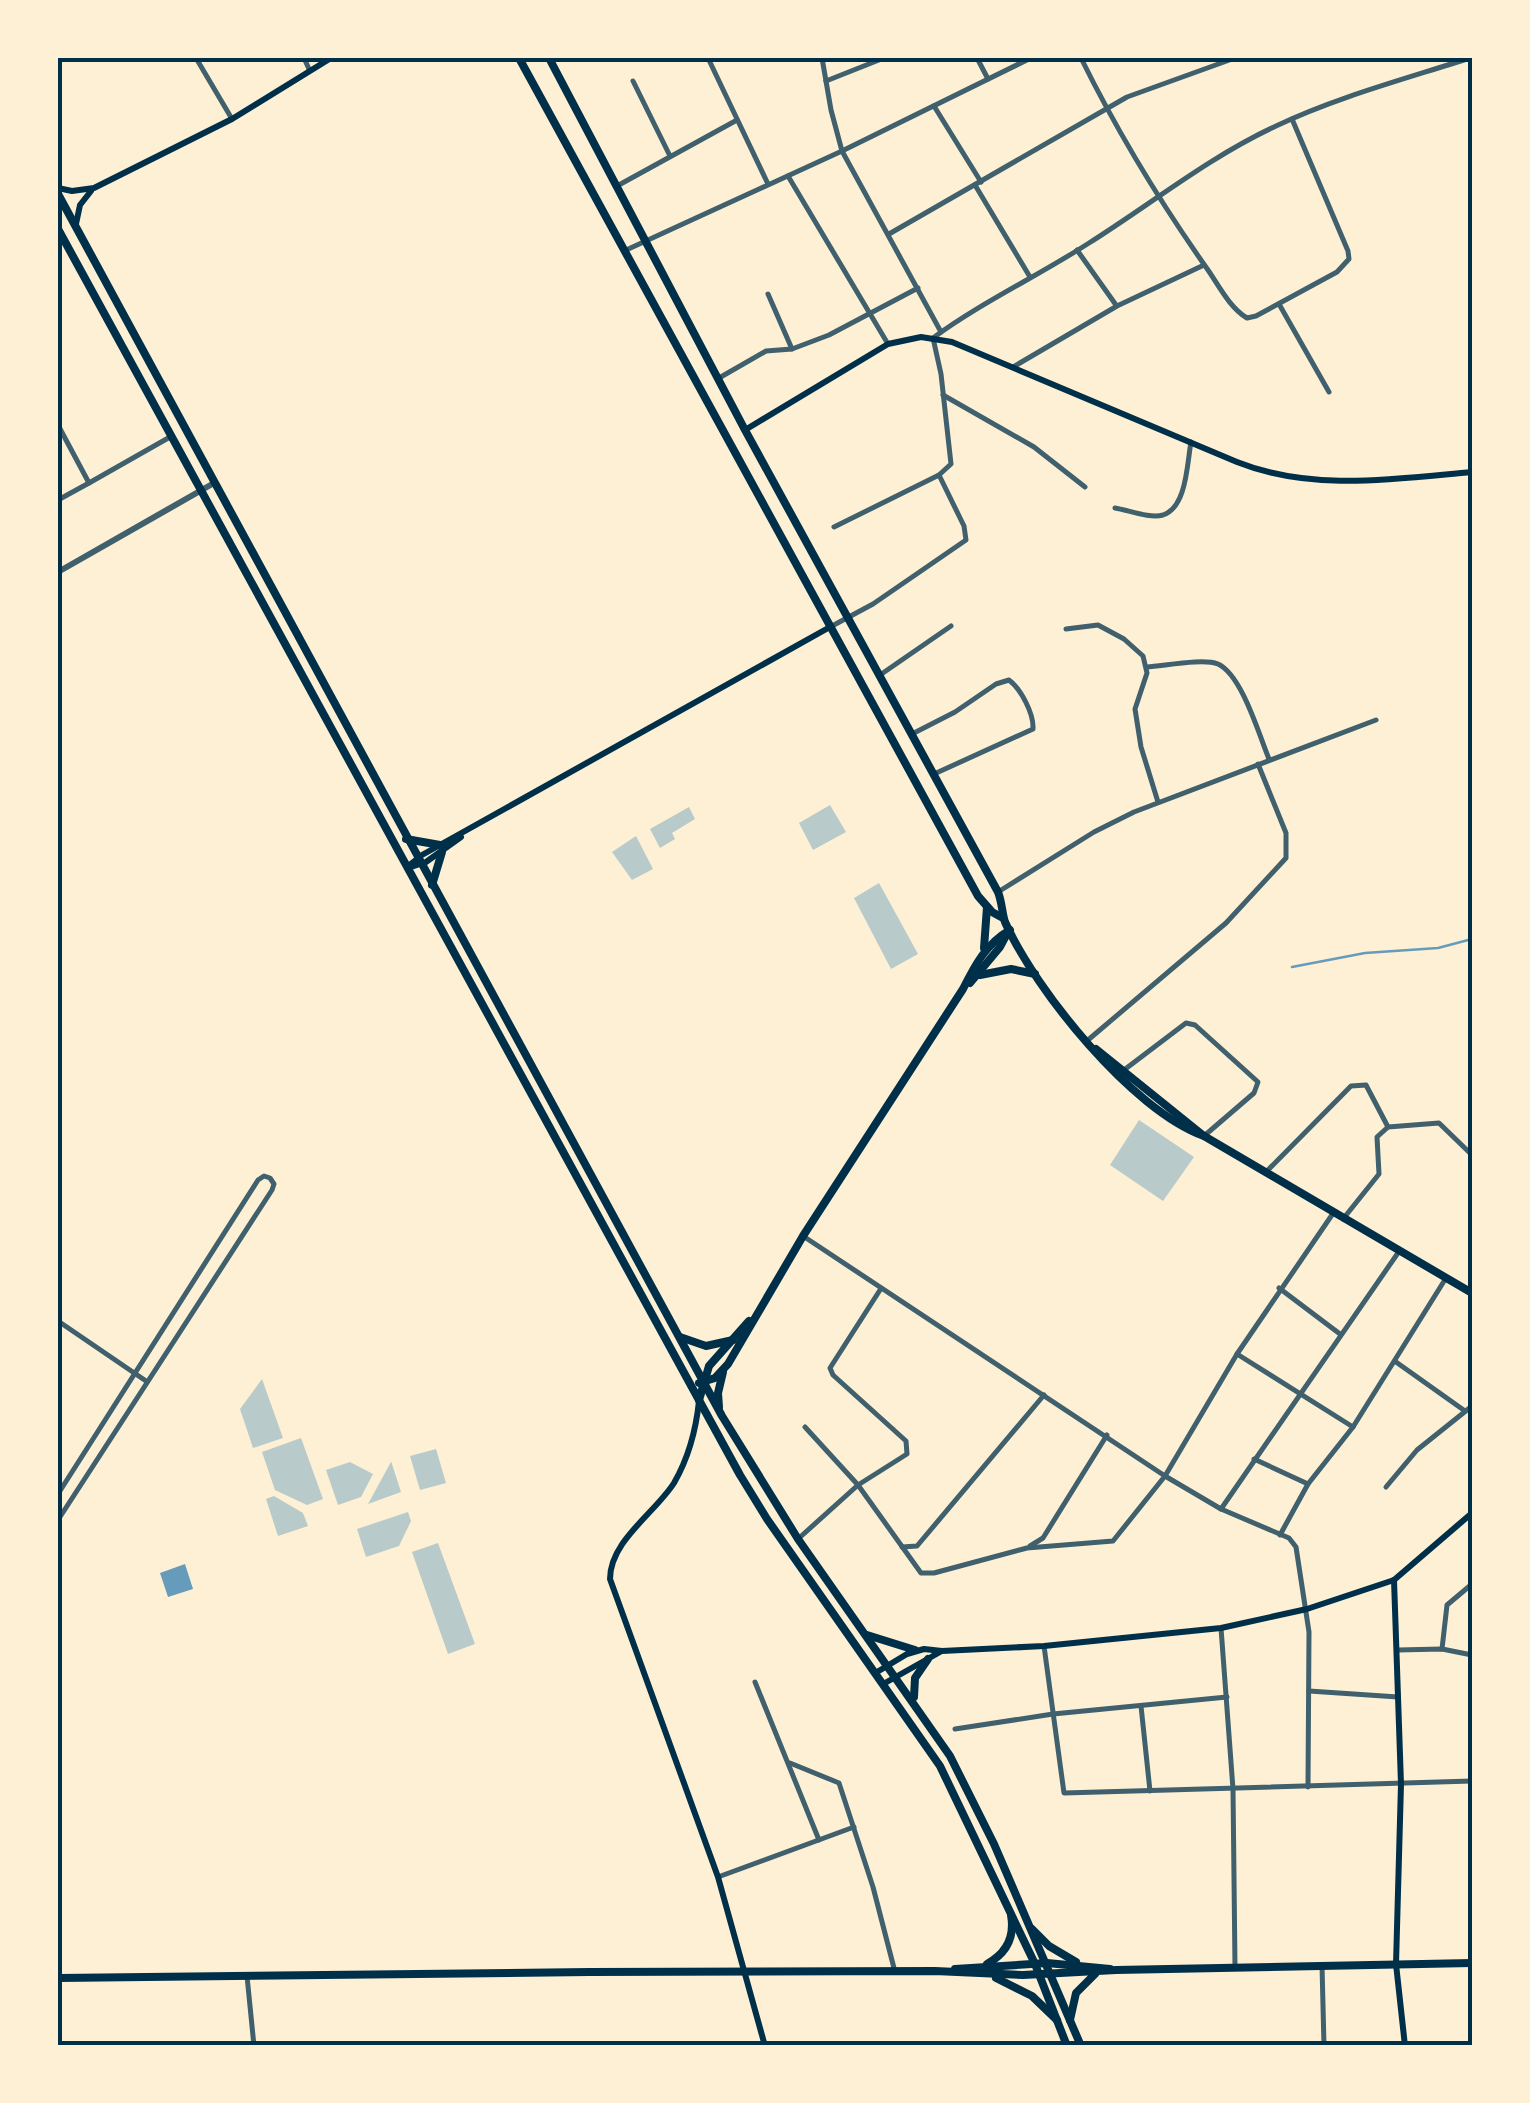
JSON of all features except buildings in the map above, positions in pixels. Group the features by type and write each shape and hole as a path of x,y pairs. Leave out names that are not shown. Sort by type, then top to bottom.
{"main road":[{"path":"332,58 232,119 94,188 58,191 418,862 722,1416 798,1539 914,1702 964,1782 1081,2046"},
{"path":"519,58 986,907 1003,918"},
{"path":"549,58 745,430 998,892 1003,918 1010,930 1037,974 1108,1066 1156,1109 1180,1126 1204,1136"},
{"path":"76,225 80,205 94,188"},
{"path":"58,230 699,1401 767,1519 940,1766 1035,1964 1068,2046"},
{"path":"745,430 888,344 911,337 933,338 952,342 1257,470 1300,480 1472,472"},
{"path":"406,868 830,627"},
{"path":"406,838 441,848"},
{"path":"432,885 441,848"},
{"path":"983,954 986,907"},
{"path":"722,1416 718,1393 724,1370 753,1318 983,954 993,941 1010,930"},
{"path":"963,990 1010,930"},
{"path":"976,976 1002,970 1037,974"},
{"path":"1094,1049 1204,1136 1472,1293"},
{"path":"753,1318 709,1366 692,1443 680,1470 661,1500 618,1551 611,1564 610,1579 718,1877 765,2046"},
{"path":"680,1337 706,1346 734,1340"},
{"path":"689,1381 703,1382 724,1370"},
{"path":"866,1634 915,1650 942,1652 1221,1628 1306,1608 1394,1580 1472,1513"},
{"path":"1394,1580 1400,1784 1396,1964 1406,2046"},
{"path":"877,1672 915,1650"},
{"path":"885,1683 942,1652"},
{"path":"914,1702 915,1678 928,1658"},
{"path":"978,1966 999,1957 1006,1948 1012,1938 1012,1915"},
{"path":"1032,1929 1059,1953 1080,1964"},
{"path":"58,1978 895,1972 1047,1963 1116,1970"},
{"path":"935,1971 986,1975 1472,1963"},
{"path":"1070,2020 1076,1993 1095,1973"},
{"path":"986,1975 1032,1996 1057,2020"}],"street":[{"path":"196,58 232,119"},
{"path":"304,58 309,69"},
{"path":"708,58 768,184"},
{"path":"822,58 842,151 941,332"},
{"path":"826,81 884,58"},
{"path":"977,58 988,79"},
{"path":"624,252 1031,58"},
{"path":"1082,58 1158,199 1239,314 1247,318 1337,272 1349,260 1292,119"},
{"path":"890,234 1144,89 1235,58"},
{"path":"834,527 939,474 953,459 933,338 941,332 1158,199 1203,165 1292,119 1470,58"},
{"path":"633,81 670,156"},
{"path":"934,106 1031,278"},
{"path":"616,186 738,120"},
{"path":"788,176 888,344"},
{"path":"1077,250 1116,306"},
{"path":"1013,368 1116,306 1204,266"},
{"path":"719,378 766,352 829,335 918,288"},
{"path":"768,294 792,348"},
{"path":"1279,304 1329,392"},
{"path":"943,396 1034,447 1085,487"},
{"path":"58,425 89,483"},
{"path":"58,500 170,437"},
{"path":"1115,508 1156,516 1171,510 1180,502 1191,442"},
{"path":"830,627 966,540 964,526 939,474"},
{"path":"58,572 214,483"},
{"path":"1066,629 1098,625 1132,644 1148,667"},
{"path":"880,675 952,626"},
{"path":"1148,667 1207,662 1219,665 1240,690 1269,760"},
{"path":"1148,667 1135,709 1140,747 1158,802"},
{"path":"912,734 955,712 996,684 1009,680 1016,686 1033,719 1033,729 934,774"},
{"path":"998,892 1094,832 1158,802 1376,720"},
{"path":"1088,1040 1226,923 1286,858 1286,833 1258,764"},
{"path":"1124,1070 1186,1022 1195,1025 1258,1082 1254,1093 1204,1136"},
{"path":"1266,1173 1352,1086 1366,1085 1388,1127"},
{"path":"1343,1219 1379,1174 1377,1137 1388,1127 1439,1124 1472,1156"},
{"path":"58,1494 258,1180 270,1178 272,1190 58,1520"},
{"path":"804,1427 858,1485 922,1573 1027,1548 1114,1541 1165,1476 1279,1288 1334,1212"},
{"path":"803,1236 1165,1476 1220,1508 1288,1538 1296,1546 1306,1608 1308,1787"},
{"path":"1220,1508 1400,1250"},
{"path":"1279,1536 1308,1484 1354,1427 1446,1278"},
{"path":"1279,1288 1340,1334"},
{"path":"186,1289 202,1297"},
{"path":"798,1539 858,1485 909,1449 906,1441 830,1368 880,1290"},
{"path":"58,1321 147,1381"},
{"path":"1237,1354 1354,1427"},
{"path":"1396,1362 1465,1411"},
{"path":"902,1548 917,1546 1044,1395"},
{"path":"1386,1487 1417,1450 1472,1406"},
{"path":"1027,1548 1043,1538 1106,1435"},
{"path":"1254,1459 1308,1484"},
{"path":"1442,1649 1447,1605 1472,1584"},
{"path":"1221,1628 1233,1789 1234,1967"},
{"path":"1044,1646 1064,1793 1472,1781"},
{"path":"1398,1650 1442,1649 1472,1655"},
{"path":"755,1682 819,1840"},
{"path":"1308,1691 1398,1698"},
{"path":"955,1729 1053,1714 1227,1698"},
{"path":"1142,1706 1150,1791"},
{"path":"790,1763 837,1781 874,1887 895,1972"},
{"path":"718,1877 854,1827"},
{"path":"1322,1966 1324,2046"},
{"path":"248,1976 254,2046"}],"shaded area":[{"path":"830,805 846,832 813,850 799,823"},
{"path":"689,807 695,819 672,833 675,839 660,848 650,829"},
{"path":"636,836 653,869 632,880 612,852"},
{"path":"879,883 918,954 891,969 854,898"},
{"path":"1139,1120 1194,1157 1163,1201 1110,1165"},
{"path":"262,1379 283,1438 253,1448 240,1409"},
{"path":"301,1438 323,1499 307,1505 275,1490 262,1452"},
{"path":"436,1449 446,1483 420,1490 410,1456"},
{"path":"350,1462 373,1474 361,1497 338,1505 326,1470"},
{"path":"391,1462 401,1492 368,1504"},
{"path":"274,1496 303,1513 308,1526 278,1536 266,1499"},
{"path":"408,1512 411,1521 399,1546 366,1557 357,1529"},
{"path":"438,1543 475,1644 448,1654 412,1552"}],"water":[{"path":"185,1564 193,1589 168,1597 160,1573"}],"waterway":[{"path":"1292,967 1365,953 1438,948 1472,939"}]}
